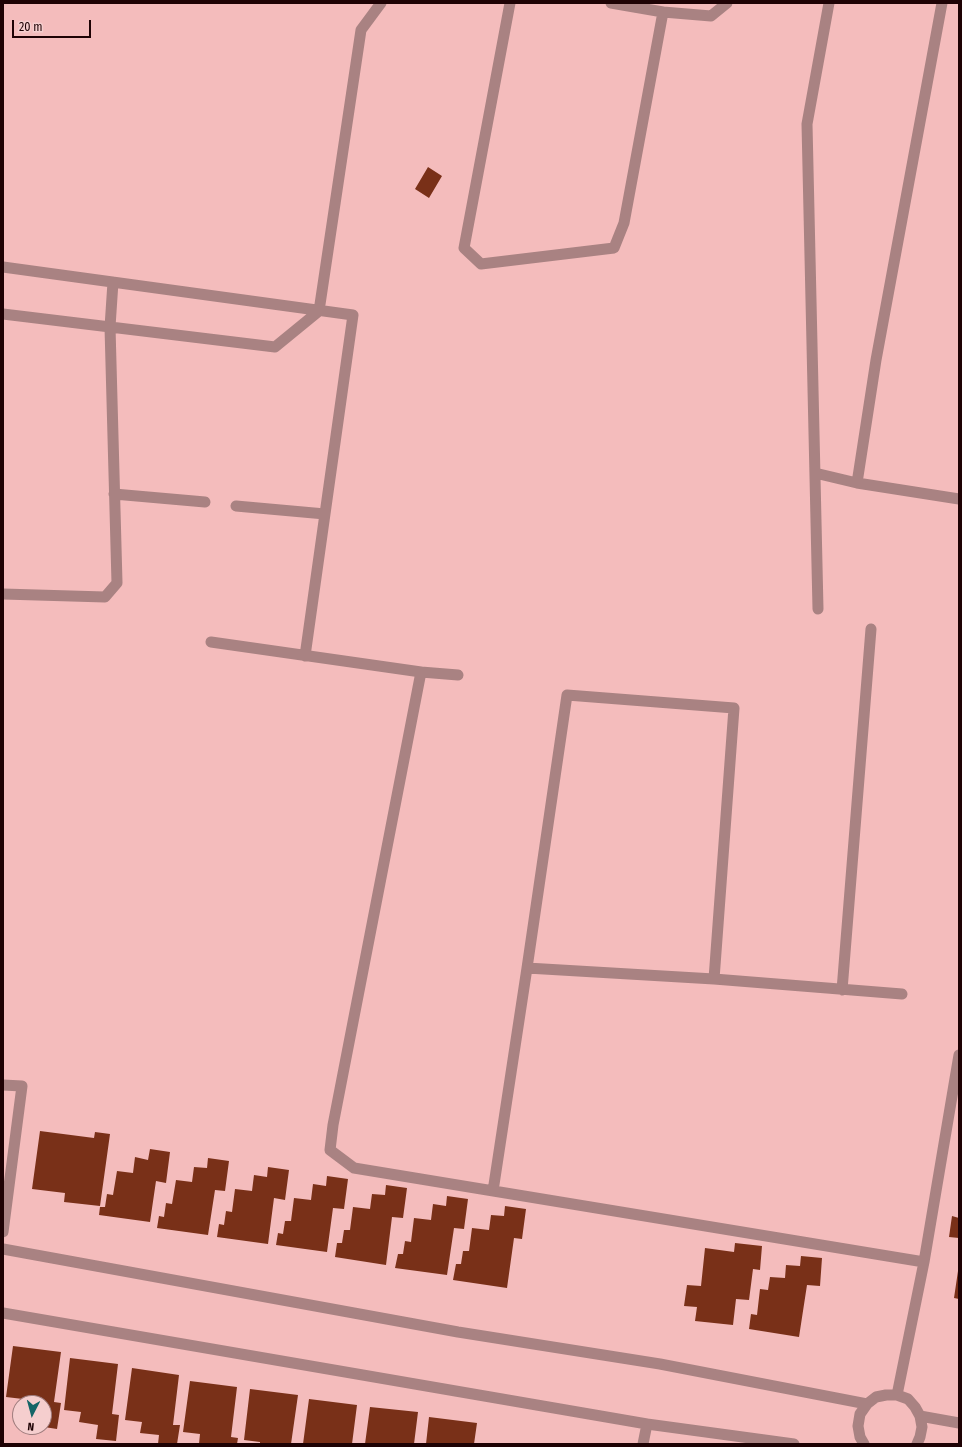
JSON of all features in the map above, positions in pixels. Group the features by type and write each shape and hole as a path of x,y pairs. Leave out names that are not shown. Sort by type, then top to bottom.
{"street":[{"path":"3,314 275,347 319,311 361,30 381,3"},
{"path":"510,3 464,248 481,264 614,248 624,223 663,12"},
{"path":"611,3 663,12 711,16 727,3"},
{"path":"818,609 807,124 829,3"},
{"path":"857,483 876,360 942,3"},
{"path":"3,267 353,315 304,656"},
{"path":"3,594 105,597 117,583 110,327 113,282"},
{"path":"815,473 857,483 959,499"},
{"path":"114,494 204,502"},
{"path":"236,506 325,514"},
{"path":"842,990 871,629"},
{"path":"211,642 421,672 458,674"},
{"path":"421,672 330,1150 354,1168 924,1262"},
{"path":"493,1191 567,695 734,708 714,979"},
{"path":"527,968 714,979 902,994"},
{"path":"897,1395 924,1262 959,1055"},
{"path":"3,1085 22,1086 3,1232"},
{"path":"3,1249 458,1332 660,1364 867,1404"},
{"path":"3,1313 647,1424 794,1444"},
{"path":"864,1444 860,1437 858,1426 860,1414 867,1404 876,1397 886,1395 897,1395 908,1399 915,1407 920,1416 922,1427 917,1444"},
{"path":"920,1416 959,1423"},
{"path":"644,1444 647,1424"}],"building":[{"path":"428,167 442,176 429,198 415,189"},
{"path":"40,1131 94,1138 95,1132 110,1134 100,1206 64,1202 65,1193 32,1189"},
{"path":"150,1149 170,1152 166,1183 156,1181 150,1222 99,1215 100,1207 105,1207 107,1194 113,1195 117,1171 133,1173 135,1157 148,1160"},
{"path":"208,1158 229,1161 225,1191 215,1190 208,1235 157,1228 159,1216 164,1217 166,1203 172,1204 176,1180 192,1182 194,1167 207,1168"},
{"path":"268,1167 289,1170 285,1200 274,1198 268,1244 217,1237 219,1224 224,1225 226,1211 232,1212 235,1189 252,1191 254,1175 267,1177"},
{"path":"327,1176 348,1179 344,1209 333,1208 327,1252 276,1245 278,1233 283,1234 285,1221 291,1221 294,1198 311,1200 313,1184 326,1186"},
{"path":"386,1185 407,1188 403,1218 392,1217 386,1265 335,1257 337,1243 342,1243 344,1230 350,1230 353,1207 370,1209 372,1194 385,1195"},
{"path":"447,1196 468,1199 464,1229 454,1228 447,1275 395,1268 398,1254 403,1254 405,1241 411,1242 414,1218 431,1220 433,1204 446,1206"},
{"path":"505,1206 526,1209 522,1239 514,1238 507,1288 453,1280 456,1264 461,1264 463,1251 469,1251 472,1228 489,1230 491,1215 504,1216"},
{"path":"952,1216 959,1218 959,1238 949,1237"},
{"path":"735,1243 762,1246 760,1270 753,1269 749,1300 736,1299 733,1325 695,1321 697,1307 684,1306 687,1285 701,1286 705,1248 734,1252"},
{"path":"801,1256 822,1258 820,1286 807,1285 799,1337 749,1329 751,1314 757,1315 760,1289 768,1290 770,1277 785,1278 786,1265 800,1266"},
{"path":"959,1271 959,1299 954,1298"},
{"path":"13,1346 61,1352 54,1402 61,1403 57,1429 52,1428 52,1395 12,1395 12,1398 6,1397"},
{"path":"70,1358 118,1364 112,1414 119,1415 116,1441 96,1439 98,1425 79,1422 81,1412 64,1410"},
{"path":"132,1368 179,1375 173,1425 180,1425 177,1444 158,1444 159,1435 140,1433 142,1422 125,1420"},
{"path":"190,1381 237,1387 231,1437 238,1438 237,1444 199,1444 200,1434 183,1432"},
{"path":"250,1389 298,1395 291,1444 260,1444 260,1442 244,1440"},
{"path":"309,1399 357,1405 352,1444 303,1444"},
{"path":"370,1407 418,1412 414,1444 365,1444"},
{"path":"429,1417 477,1423 474,1444 426,1444"}]}
